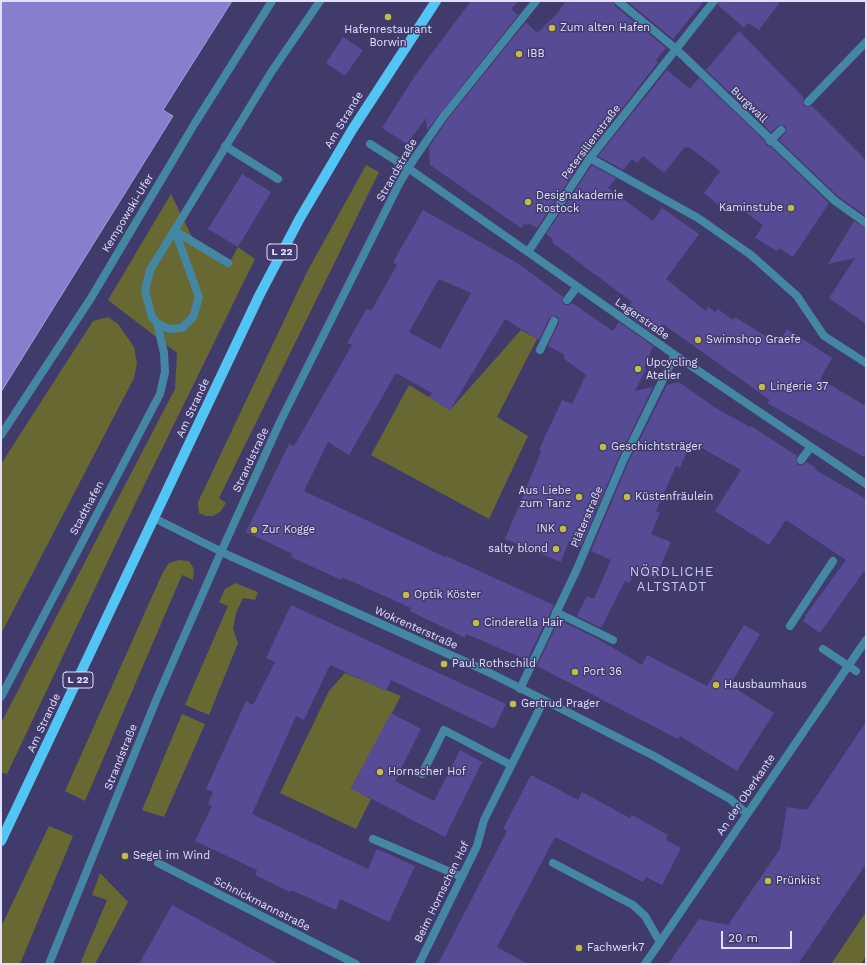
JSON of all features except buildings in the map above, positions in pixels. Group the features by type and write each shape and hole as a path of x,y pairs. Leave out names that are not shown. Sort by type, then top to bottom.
{"main road":[{"name":"Am Strande","path":"1,841 259,296 300,218 375,93 436,1"}],"street":[{"name":"Kempowski-Ufer","path":"1,435 91,298 195,122 272,1"},
{"path":"175,231 199,297 193,317 182,328 169,329 156,323 152,317 145,291 150,270 272,71 320,1"},
{"name":"Strandstraße","path":"49,964 157,698 221,552 280,422 408,168 443,118 536,1"},
{"name":"Burgwall","path":"618,1 676,49 834,201 866,223"},
{"name":"Petersilienstraße","path":"528,252 590,158 714,1"},
{"path":"808,102 866,42"},
{"path":"770,140 781,130"},
{"name":"Lagerstraße","path":"370,144 408,168 810,448 866,484"},
{"path":"225,146 278,179"},
{"path":"590,158 698,218 751,255 797,296 824,336 866,363"},
{"path":"175,231 228,263"},
{"path":"567,300 578,287"},
{"path":"540,350 554,321"},
{"name":"Stadthafen","path":"1,697 160,394 165,372 164,353 156,323"},
{"name":"Pläterstraße","path":"520,689 624,461 675,355"},
{"path":"801,460 810,448"},
{"name":"Wokrenterstraße","path":"154,518 221,552 486,671 661,760 730,799 747,814"},
{"path":"790,626 833,561"},
{"path":"556,612 613,640"},
{"name":"An der Oberkante","path":"645,964 866,640"},
{"path":"823,649 856,671"},
{"name":"Beim Hornschen Hof","path":"419,964 477,846 484,820 544,700"},
{"path":"422,774 444,730 511,765"},
{"path":"373,839 462,877"},
{"name":"Schnickmannstraße","path":"158,863 356,964"},
{"path":"553,863 633,905 645,916 660,942"}],"shaded area":[{"path":"1,1 232,1 163,110 173,116 1,392"},
{"path":"366,165 379,172 219,498 226,503 221,511 213,516 206,516 199,513 198,502 307,272"},
{"path":"171,194 197,247 227,267 238,247 255,259 133,508 7,774 1,772 1,723 175,389 177,353 108,300"},
{"path":"108,317 118,324 134,347 137,363 134,378 1,634 1,464 93,321"},
{"path":"521,330 537,339 497,417 528,436 489,519 371,455 409,385 450,410"},
{"path":"179,560 189,561 194,569 193,580 182,575 85,801 65,791 163,572 169,563"},
{"path":"235,583 258,592 255,600 243,598 236,613 233,629 238,643 209,715 185,705 228,606 219,602 225,589"},
{"path":"345,673 401,696 351,788 371,799 356,829 280,793 329,691"},
{"path":"182,714 205,724 164,817 142,810"},
{"path":"49,826 73,836 20,964 1,964 1,927"},
{"path":"100,873 128,902 95,964 80,964 107,900 92,895"},
{"path":"866,912 866,956 861,964 831,964"}],"place":[{"name":"Hafenrestaurant Borwin","path":"388,17"},
{"name":"Zum alten Hafen","path":"552,28"},
{"name":"IBB","path":"519,54"},
{"name":"Designakademie Rostock","path":"528,202"},
{"name":"Kaminstube","path":"791,208"},
{"name":"Swimshop Graefe","path":"698,340"},
{"name":"Upcycling Atelier","path":"638,369"},
{"name":"Lingerie 37","path":"762,387"},
{"name":"Geschichtsträger","path":"603,447"},
{"name":"Aus Liebe zum Tanz","path":"579,497"},
{"name":"Küstenfräulein","path":"627,497"},
{"name":"INK","path":"563,529"},
{"name":"Zur Kogge","path":"254,530"},
{"name":"salty blond","path":"556,549"},
{"name":"Optik Köster","path":"406,595"},
{"name":"Cinderella Hair","path":"476,623"},
{"name":"Paul Rothschild","path":"444,664"},
{"name":"Port 36","path":"575,672"},
{"name":"Hausbaumhaus","path":"716,685"},
{"name":"Gertrud Prager","path":"513,704"},
{"name":"Hornscher Hof","path":"380,772"},
{"name":"Segel im Wind","path":"125,856"},
{"name":"Prünkist","path":"768,881"},
{"name":"Fachwerk7","path":"579,948"}],"district":[{"name":"NÖRDLICHE ALTSTADT","path":"672,580"}]}
